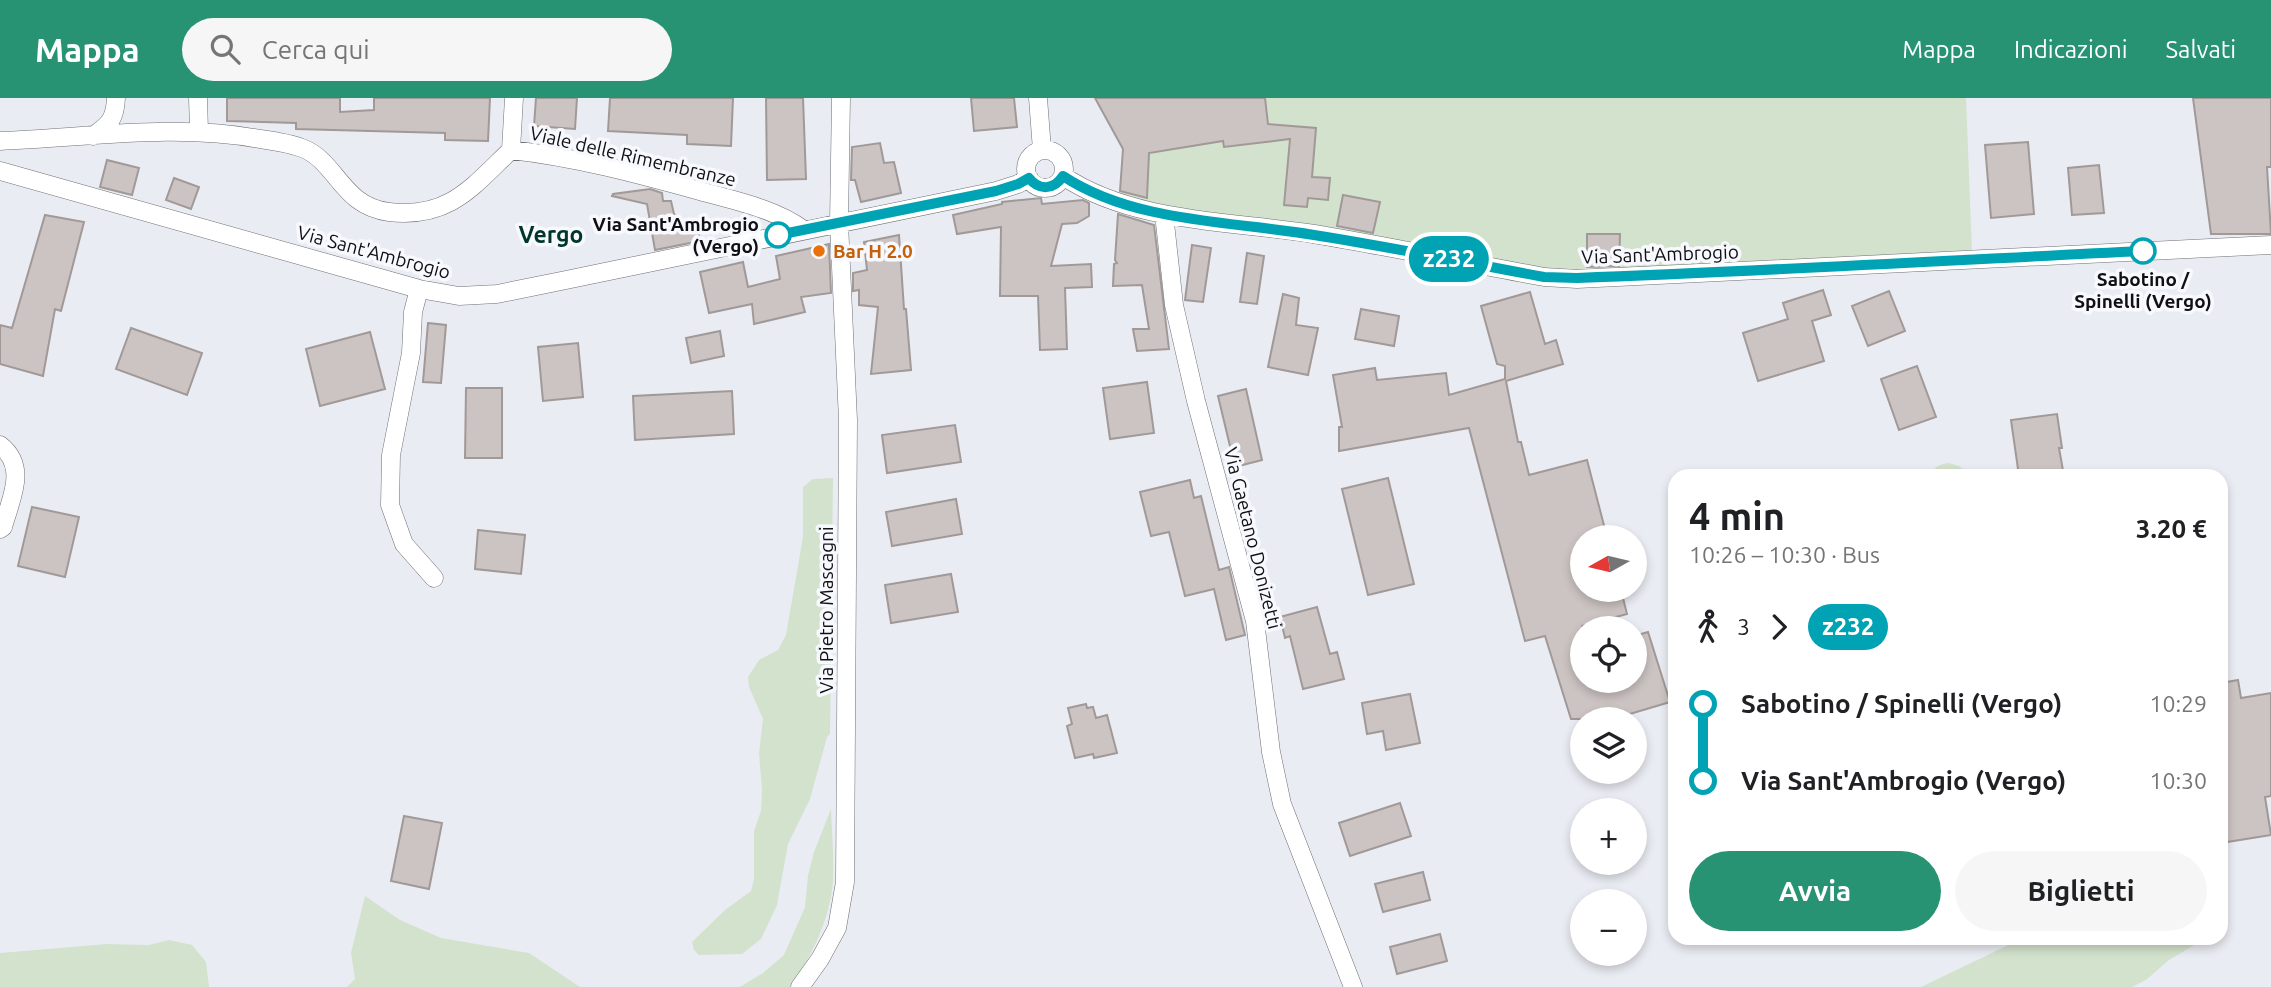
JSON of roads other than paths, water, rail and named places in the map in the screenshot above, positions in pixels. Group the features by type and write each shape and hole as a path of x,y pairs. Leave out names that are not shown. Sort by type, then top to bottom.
{"street":[{"path":"93,136 105,128 114,116 116,98"},
{"path":"198,98 199,131"},
{"path":"511,150 513,98"},
{"name":"Via Pietro Mascagni","path":"800,987 820,959 836,928 845,882 848,420 839,223 841,98"},
{"path":"1038,98 1042,150"},
{"name":"Viale delle Rimembranze","path":"0,141 199,131 247,136 301,147 315,154 353,198 388,212 434,210 461,197 511,150 579,161 657,179 764,209 784,216 804,230"},
{"path":"1042,150 1051,150 1061,158 1063,176 1055,185 1043,188 1032,183 1027,166 1029,160 1032,155 1042,150"},
{"name":"Via Sant'Ambrogio","path":"0,171 419,289 459,296 497,294 996,191 1029,178"},
{"name":"Via Sant'Ambrogio","path":"1063,176 1116,202 1164,214 1314,234 1544,277 1577,278 1873,266 2022,256 2271,246"},
{"name":"Via Gaetano Donizetti","path":"1164,214 1177,317 1196,401 1255,621 1271,752 1282,804 1353,987"},
{"path":"419,289 413,312 411,353 391,455 390,505 404,544 434,578"},
{"path":"0,444 16,463 16,480 3,527 0,529"}],"place":[{"name":"Via Sant'Ambrogio (Vergo)","path":"778,235"},
{"name":"Bar H 2.0","path":"819,251"},
{"name":"Sabotino / Spinelli (Vergo)","path":"2143,251"}],"district":[{"name":"Vergo","path":"551,235"}]}
